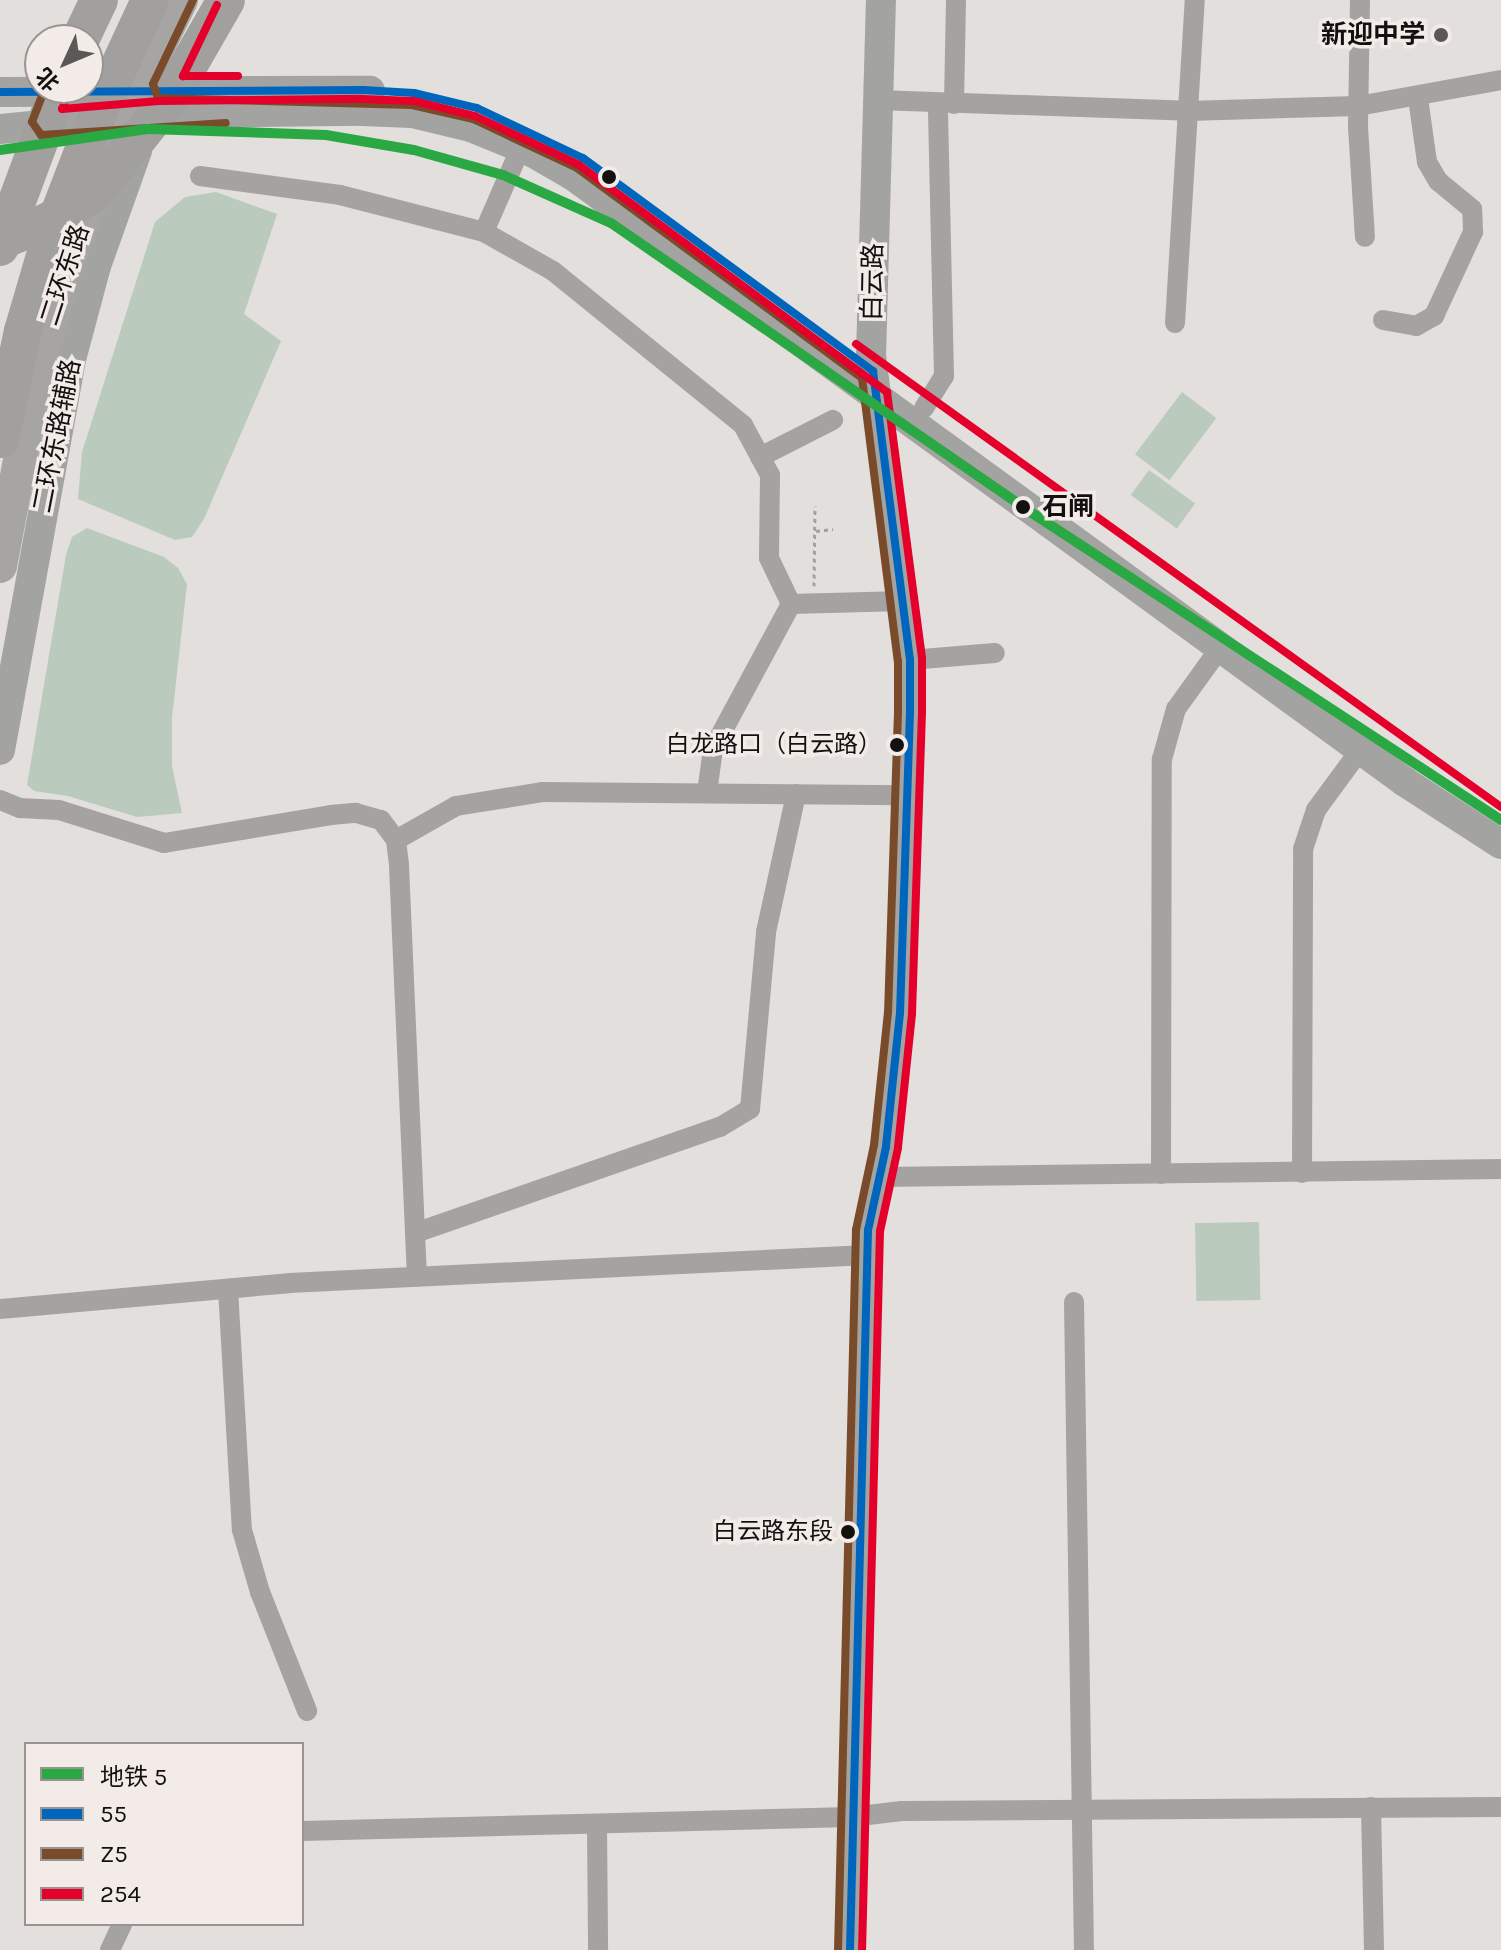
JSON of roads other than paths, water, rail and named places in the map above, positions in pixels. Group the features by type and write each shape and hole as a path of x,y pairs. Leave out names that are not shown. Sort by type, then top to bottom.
{"highway":[{"path":"88,24 99,0"},
{"path":"0,439 23,331 60,211 151,0"},
{"path":"0,241 39,226 95,192 168,101 226,0"},
{"path":"0,207 52,104"},
{"path":"0,249 52,104"}],"main road":[{"name":"二环东路","path":"0,428 26,317 59,213 99,112 151,0"},
{"name":"二环东路","path":"0,566 36,375 64,272 121,122 181,0"},
{"name":"二环东路辅路","path":"0,750 70,363 103,246 158,101 206,0"},
{"name":"白云路","path":"850,1950 867,1255 900,1013 910,660 874,384 881,0"},
{"path":"0,92 24,98"},
{"path":"104,103 414,93 477,108 583,158 1220,648 1360,750 1501,844"},
{"path":"158,101 412,113 471,127 521,147 572,175 874,384 924,408 1416,765 1501,821"},
{"path":"0,129 52,104"}],"street":[{"path":"924,408 944,376 946,103 956,0"},
{"path":"1175,323 1195,0"},
{"path":"1360,0 1358,106 1365,237"},
{"path":"878,100 1188,111 1358,106 1418,98 1501,80"},
{"path":"1383,320 1416,326 1434,316 1473,232 1472,209 1438,181 1427,162 1418,98"},
{"path":"484,232 521,147"},
{"path":"200,176 340,195 484,232 553,271 743,425 770,475 769,558 791,604"},
{"path":"760,457 833,420"},
{"path":"791,604 904,601"},
{"path":"707,793 713,749 791,604"},
{"path":"1161,1174 1162,759 1176,709 1220,648"},
{"path":"910,660 995,653"},
{"path":"1302,1173 1303,849 1316,810 1360,750"},
{"path":"396,840 456,806 542,792 904,795"},
{"path":"415,1233 720,1127 750,1109 766,932 796,794"},
{"path":"0,800 20,808 59,810 164,843 356,813 381,820 396,840 417,1277"},
{"path":"880,1177 1501,1169"},
{"path":"0,1309 228,1289 417,1277 867,1255"},
{"path":"228,1289 242,1530 260,1592 307,1711"},
{"path":"1074,1302 1084,1950"},
{"path":"1371,1807 1374,1950"},
{"path":"304,1831 851,1817 902,1811 1084,1813 1501,1807"},
{"path":"597,1825 598,1950"},
{"path":"110,1950 121,1926"}],"metro line":[{"name":"5","path":"0,150 148,129 326,135 414,150 503,175 611,223 1032,513 1501,820"}],"place":[{"name":"新迎中学","path":"1441,35"},
{"name":"石闸","path":"1023,507"},
{"name":"白龙路口（白云路）","path":"897,745"},
{"name":"白云路东段","path":"848,1532"}]}
